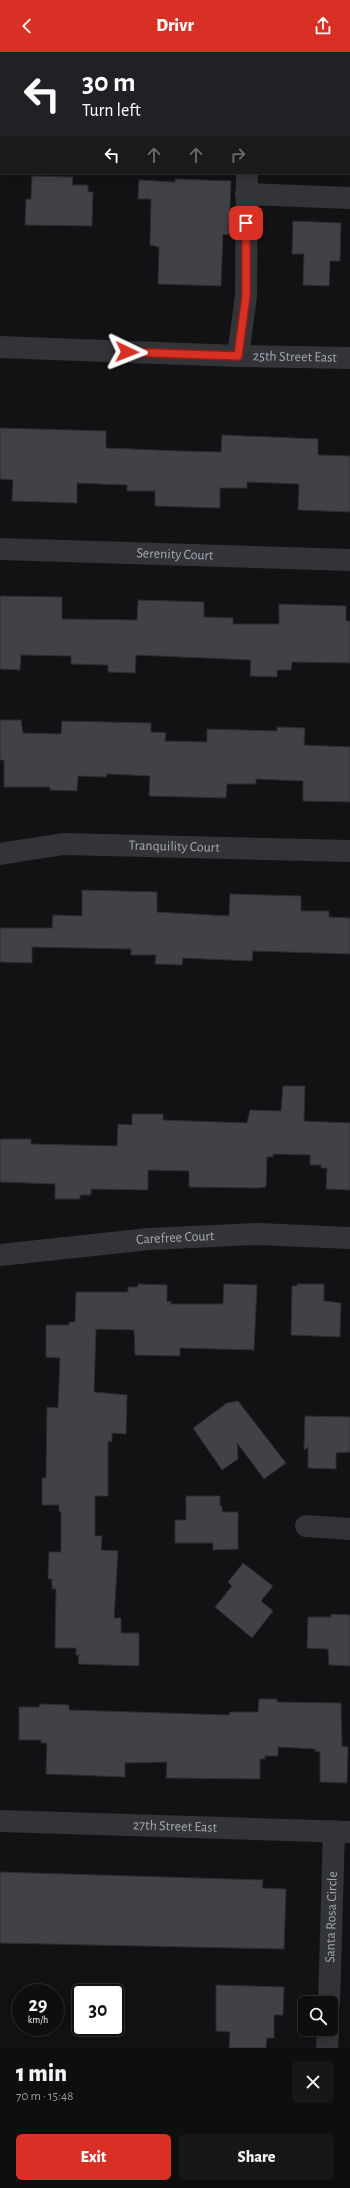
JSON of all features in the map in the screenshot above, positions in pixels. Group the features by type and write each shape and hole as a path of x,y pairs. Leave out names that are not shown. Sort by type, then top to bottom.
{"street":[{"path":"238,356 246,296 247,184 350,198"},
{"name":"25th Street East","path":"0,347 238,356 350,358"},
{"name":"Serenity Court","path":"0,549 350,560"},
{"name":"Tranquility Court","path":"0,854 64,844 350,851"},
{"name":"Carefree Court","path":"0,1255 157,1238 258,1234 350,1238"},
{"path":"306,1526 350,1529"},
{"name":"27th Street East","path":"0,1821 342,1831"},
{"name":"Santa Rosa Circle","path":"330,1996 342,1831"},
{"path":"327,2048 328,2036"}],"building":[{"path":"32,176 73,177 72,185 88,185 88,192 93,192 92,226 25,225 26,199 31,199"},
{"path":"175,179 231,181 229,235 223,234 221,286 158,284 159,247 150,245 151,199 138,199 139,180 175,182"},
{"path":"293,221 341,223 340,261 330,261 329,286 303,285 304,254 292,254"},
{"path":"0,428 106,431 106,448 180,451 221,452 222,435 318,439 318,455 350,456 350,512 298,510 299,484 247,482 247,488 220,488 220,508 155,506 155,491 127,491 127,485 77,483 77,503 12,501 13,480 0,479"},
{"path":"0,596 62,597 62,619 137,620 138,600 204,602 204,617 233,618 233,624 279,624 279,604 346,606 346,621 350,621 350,663 292,662 291,670 277,670 277,677 250,676 251,660 136,655 135,673 108,672 108,665 71,664 71,656 21,655 20,670 0,669"},
{"path":"0,720 21,720 23,733 61,734 62,721 151,723 151,732 166,733 165,741 205,742 207,741 207,729 277,731 277,727 305,728 304,745 350,747 350,802 303,801 303,781 256,779 256,784 227,784 226,798 149,796 150,776 107,774 106,777 78,776 77,791 50,790 50,787 4,787 4,760 0,760"},
{"path":"82,890 157,892 157,912 229,916 230,894 301,896 301,911 329,911 329,917 350,918 350,954 253,951 252,961 183,958 182,965 155,964 156,955 131,955 131,949 32,947 32,963 0,962 0,928 52,928 53,915 82,916"},
{"path":"283,1086 305,1086 304,1121 350,1123 350,1190 326,1189 327,1168 321,1168 321,1165 310,1165 310,1155 273,1154 273,1157 267,1157 266,1187 258,1188 189,1187 189,1171 148,1170 148,1190 91,1189 91,1195 80,1195 80,1199 55,1199 55,1184 0,1182 0,1139 31,1139 31,1144 117,1146 118,1124 132,1125 132,1114 163,1114 163,1120 247,1123 250,1110 281,1111"},
{"path":"138,1284 167,1285 167,1302 171,1301 171,1304 223,1304 224,1284 257,1285 254,1350 180,1348 180,1356 135,1355 134,1330 96,1329 94,1392 127,1395 126,1434 112,1433 112,1442 108,1441 108,1496 95,1496 95,1536 102,1536 101,1550 118,1551 114,1618 121,1618 121,1633 139,1633 139,1666 78,1664 79,1655 76,1655 76,1648 55,1648 56,1589 52,1589 52,1579 48,1579 49,1552 61,1552 61,1512 59,1511 59,1505 42,1505 42,1478 46,1478 47,1407 58,1408 60,1358 46,1357 46,1325 69,1325 69,1322 75,1322 76,1292 128,1292 128,1287 138,1287"},
{"path":"297,1284 324,1284 324,1301 341,1303 340,1337 291,1335 292,1286 297,1286"},
{"path":"238,1401 286,1463 264,1479 237,1443 238,1459 222,1470 193,1428 227,1403"},
{"path":"305,1416 350,1417 350,1452 336,1453 336,1469 308,1468 308,1447 304,1450"},
{"path":"186,1496 220,1496 220,1506 222,1506 222,1512 238,1512 238,1549 213,1550 213,1543 175,1543 175,1520 186,1520"},
{"path":"243,1563 273,1586 261,1601 273,1611 252,1638 215,1607 232,1586 228,1582"},
{"path":"331,1614 350,1615 350,1666 329,1665 328,1649 307,1648 308,1617 331,1617"},
{"path":"259,1699 277,1699 277,1702 341,1703 342,1746 348,1747 347,1783 320,1782 320,1752 315,1751 315,1749 278,1747 278,1756 265,1756 265,1759 260,1759 260,1779 166,1778 167,1762 125,1763 125,1777 46,1774 47,1743 41,1743 41,1740 19,1740 19,1707 39,1707 40,1704 69,1705 69,1710 229,1715 230,1712 258,1712"},
{"path":"0,1872 263,1880 262,1888 286,1889 284,1949 0,1943"},
{"path":"216,1985 284,1987 283,2015 274,2015 274,2038 267,2038 266,2048 229,2048 230,2032 216,2031"}],"route":[{"path":"127,352 238,356 246,296 246,223"}]}
